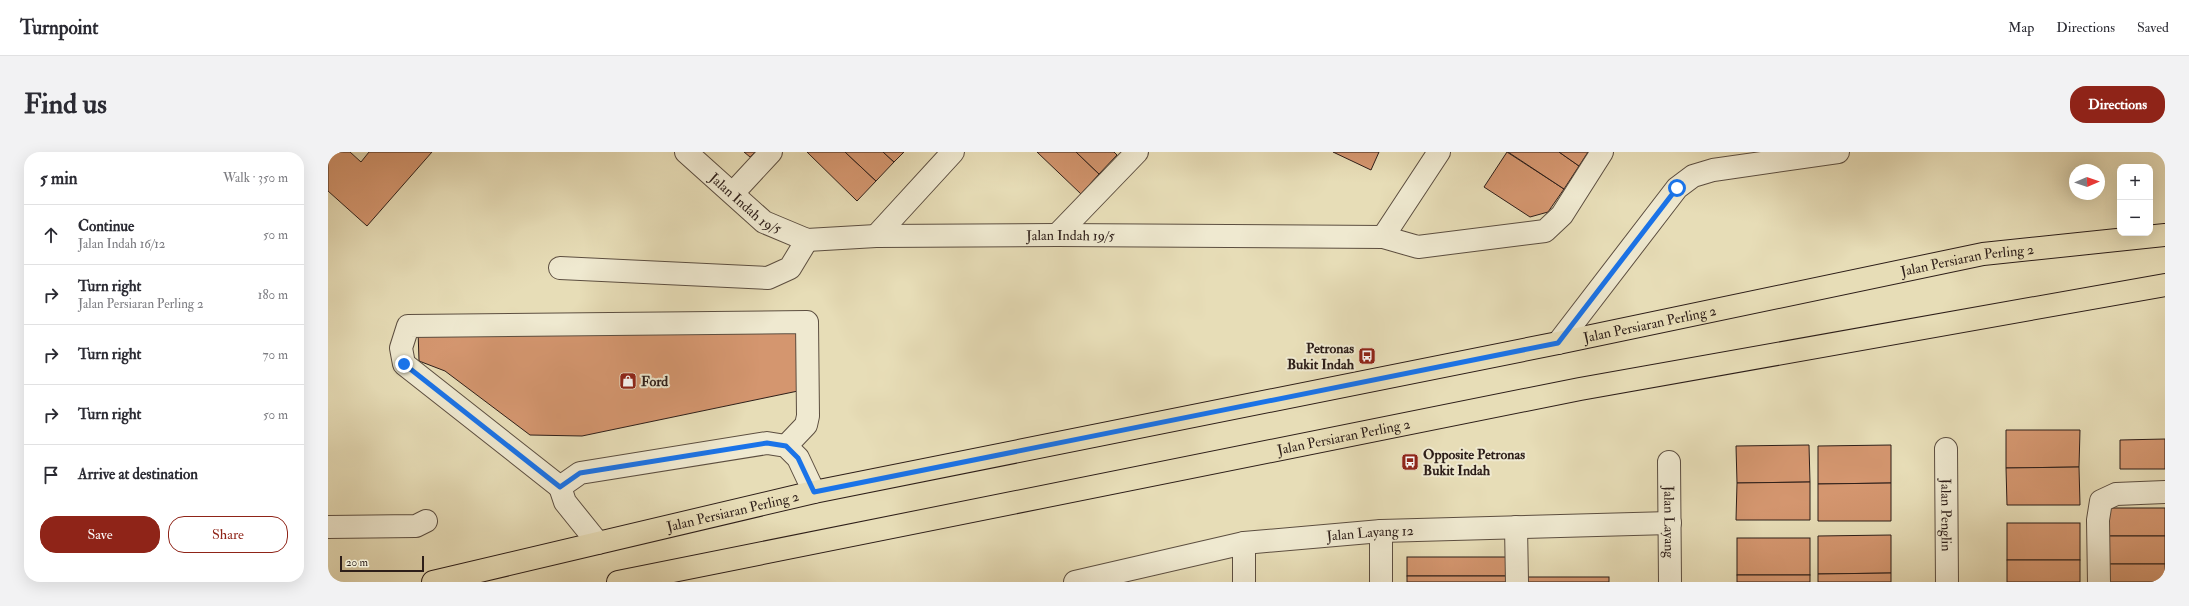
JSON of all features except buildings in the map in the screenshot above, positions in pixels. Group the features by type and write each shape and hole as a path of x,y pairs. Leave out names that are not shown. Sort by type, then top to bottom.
{"main road":[{"name":"Jalan Persiaran Perling 2","path":"433,582 814,492 1558,343 1983,254 2165,235"},
{"name":"Jalan Persiaran Perling 2","path":"618,582 1580,389 2165,285"}],"street":[{"name":"Jalan Indah 19/5","path":"686,152 764,222 807,240 876,236 1057,235 1384,237 1418,247 1545,231 1562,215 1602,152"},
{"path":"733,193 771,152"},
{"path":"876,236 953,152"},
{"path":"1057,235 1137,152"},
{"path":"1384,237 1439,152"},
{"path":"1558,343 1677,188 1693,176 1745,159 1838,152"},
{"path":"560,268 768,278 790,268 807,240"},
{"path":"598,544 565,502 560,487 404,364 401,348 408,326 807,322 808,416 806,425 786,446"},
{"path":"560,487 580,473 767,443 786,446 798,458 814,492"},
{"name":"Jalan Penglin","path":"1946,448 1947,582"},
{"name":"Jalan Layang","path":"1669,462 1670,582"},
{"path":"2099,582 2098,520 2101,501 2116,494 2165,492"},
{"path":"328,527 416,526 426,521"},
{"name":"Jalan Layang 12","path":"1075,582 1106,578 1244,543 1381,531 1670,523"},
{"path":"1516,527 1517,582"},
{"path":"1381,531 1381,582"},
{"path":"1244,543 1244,582"}],"place":[{"name":"Petronas Bukit Indah","path":"1367,356"},
{"name":"Ford","path":"628,381"},
{"name":"Opposite Petronas Bukit Indah","path":"1410,462"}],"route":[{"path":"404,364 560,487 580,473 767,443 786,446 798,458 814,492 1558,343 1677,188"}]}
